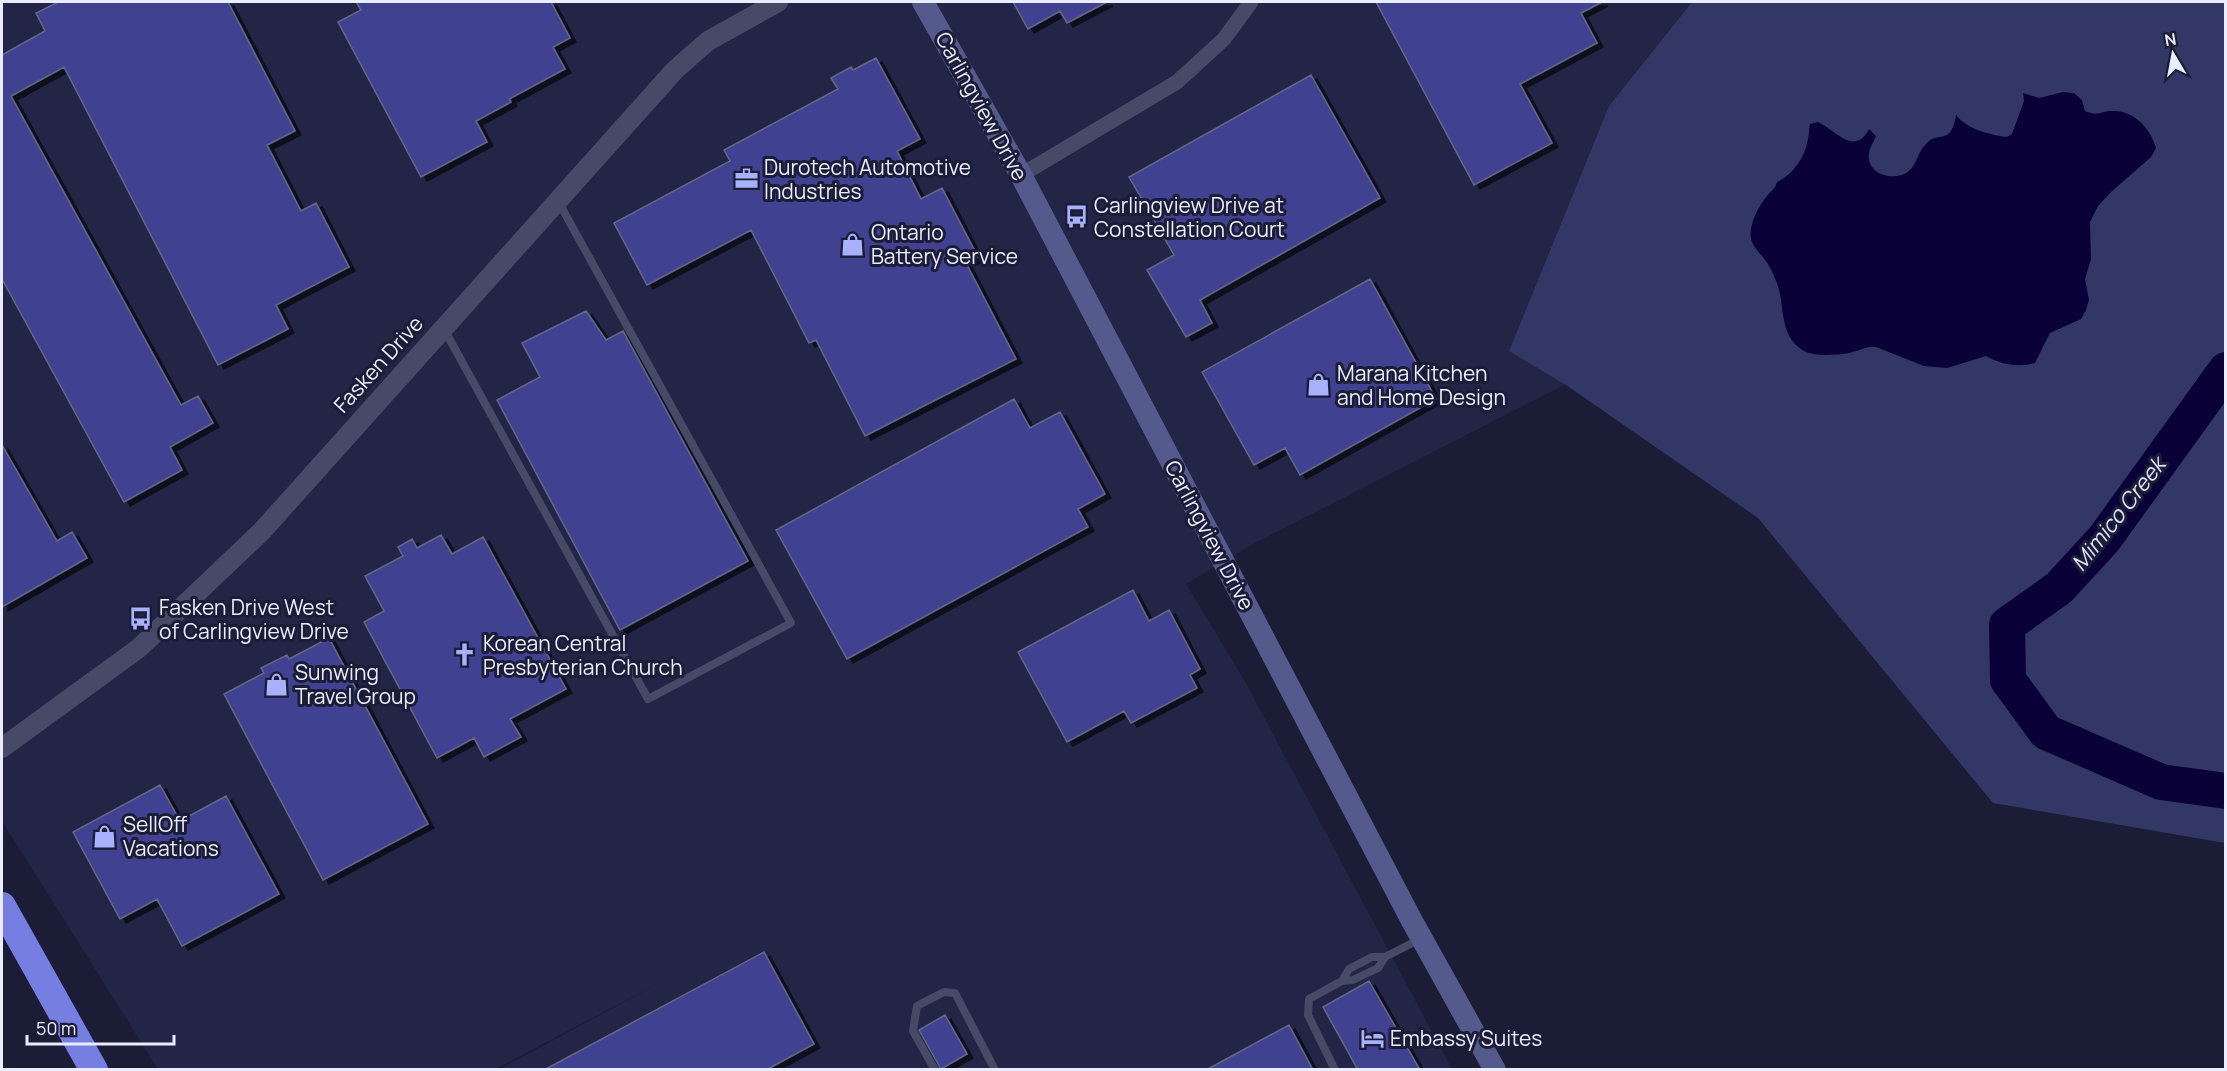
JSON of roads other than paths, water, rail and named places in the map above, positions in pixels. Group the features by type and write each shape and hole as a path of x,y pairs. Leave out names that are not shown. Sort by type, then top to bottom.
{"highway":[{"path":"2,906 94,1070"}],"main road":[{"name":"Carlingview Drive","path":"924,2 1022,175 1421,938 1495,1070"}],"street":[{"name":"Fasken Drive","path":"2,748 152,637 262,531 675,70 708,41 778,2"},
{"path":"1022,175 1177,81 1224,39 1251,2"}],"lane":[{"path":"443,328 648,699 791,623 558,200"},
{"path":"1342,981 1349,969 1372,957 1385,957 1421,938"},
{"path":"1335,1070 1308,1015 1309,999 1342,981 1353,980 1378,968 1385,957"},
{"path":"935,1070 913,1031 917,1006 944,992 955,993 995,1070"}],"waterway":[{"name":"Mimico Creek","path":"2226,370 2104,539 2059,588 2007,625 2008,680 2046,732 2161,782 2226,791"}],"place":[{"name":"Durotech Automotive Industries","path":"746,179"},
{"name":"Carlingview Drive at Constellation Court","path":"1076,217"},
{"name":"Ontario Battery Service","path":"853,244"},
{"name":"Marana Kitchen and Home Design","path":"1319,385"},
{"name":"Fasken Drive West of Carlingview Drive","path":"141,619"},
{"name":"Korean Central Presbyterian Church","path":"465,655"},
{"name":"Sunwing Travel Group","path":"277,684"},
{"name":"SellOff Vacations","path":"105,836"},
{"name":"Embassy Suites","path":"1372,1038"}]}
